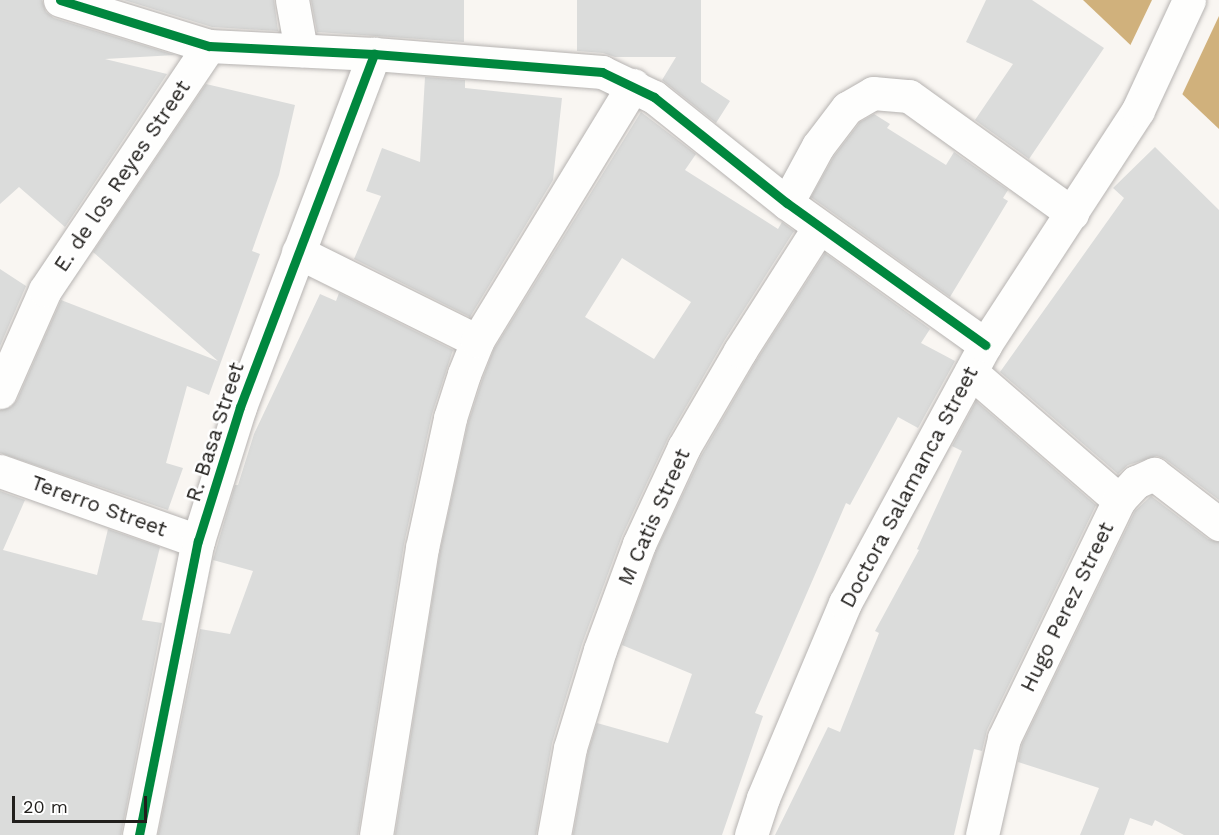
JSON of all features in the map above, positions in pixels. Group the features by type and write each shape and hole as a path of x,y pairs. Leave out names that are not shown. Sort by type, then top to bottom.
{"street":[{"path":"60,0 209,46 374,54 571,68 602,72 633,85 654,97 819,227 978,359 1119,500"},
{"path":"292,0 301,50"},
{"name":"Doctora Salamanca Street","path":"751,835 763,798 845,603 978,359 1137,110 1189,0"},
{"name":"E. de los Reyes Street","path":"0,392 45,290 209,46"},
{"name":"R. Basa Street","path":"139,835 198,541 240,407 374,54"},
{"path":"376,835 422,548 450,418 477,341 633,85"},
{"path":"787,203 818,146 847,108 873,93 909,96 1072,213"},
{"name":"M Catis Street","path":"554,835 570,748 600,650 639,544 684,447 740,351 819,227"},
{"path":"298,252 477,341"},
{"name":"Tererro Street","path":"0,471 198,541"},
{"name":"Hugo Perez Street","path":"981,835 1004,738 1119,500 1136,482 1154,474 1219,524"}],"shaded area":[{"path":"1083,0 1219,0 1219,129"}],"pier":[{"path":"1152,0 1219,0 1219,16 1181,97 1129,48"}],"building":[{"path":"0,0 42,0 46,12 54,18 175,55 105,59 167,74 65,227 19,187 0,204"},
{"path":"124,0 274,0 278,31 212,27"},
{"path":"311,0 464,0 464,42 317,32"},
{"path":"577,0 701,0 701,82 730,101 716,123 662,80 676,57 615,57 603,53 577,51"},
{"path":"986,0 1032,0 1104,48 1029,159 975,120 1013,64 966,42"},
{"path":"425,77 465,80 465,88 562,98 553,180 470,317 354,259 381,196 366,191 382,148 420,162"},
{"path":"206,84 295,105 279,175 252,251 260,254 209,395 187,386 166,463 183,468 168,510 0,453 0,410 11,407 17,400 61,300 218,361 93,252"},
{"path":"641,112 696,154 685,170 778,229 782,222 794,231 724,341 668,438 622,536 582,644 552,743 536,835 395,835 440,551 468,423 494,349","holes":["622,258 691,302 654,359 585,317"]},
{"path":"874,114 890,124 887,128 946,165 954,152 1008,190 1003,198 1008,201 950,297 811,197 834,156 860,122"},
{"path":"1155,147 1219,210 1219,500 1165,459 1157,456 1128,465 1118,474 1000,372 1124,198 1113,188"},
{"path":"825,253 930,329 921,343 955,361 918,428 898,417 850,505 846,503 755,713 763,716 722,835 573,835 588,752 597,723 668,743 692,674 622,645 656,551 701,456 756,361"},
{"path":"0,269 26,286 0,346"},
{"path":"339,293 453,350 432,414 404,544 358,835 158,835 200,629 230,634 253,571 213,560 235,485 238,485 254,434 320,294 336,301"},
{"path":"976,401 1096,505 987,730 982,751 974,749 954,835 775,835 828,727 840,732 879,633 875,631 919,550 917,549 962,451 952,446"},
{"path":"0,491 25,500 3,550 97,575 108,529 160,547 142,620 162,623 121,835 0,835"},
{"path":"1151,496 1208,539 1219,542 1219,835 1184,835 1155,820 1152,826 1130,818 1124,835 1080,835 1099,788 1018,762 1022,744 1135,511"}],"cycle path":[{"path":"60,0 209,46 374,54 602,72 654,97 787,203 985,345"},
{"path":"139,835 198,541 240,407 374,54"}]}
